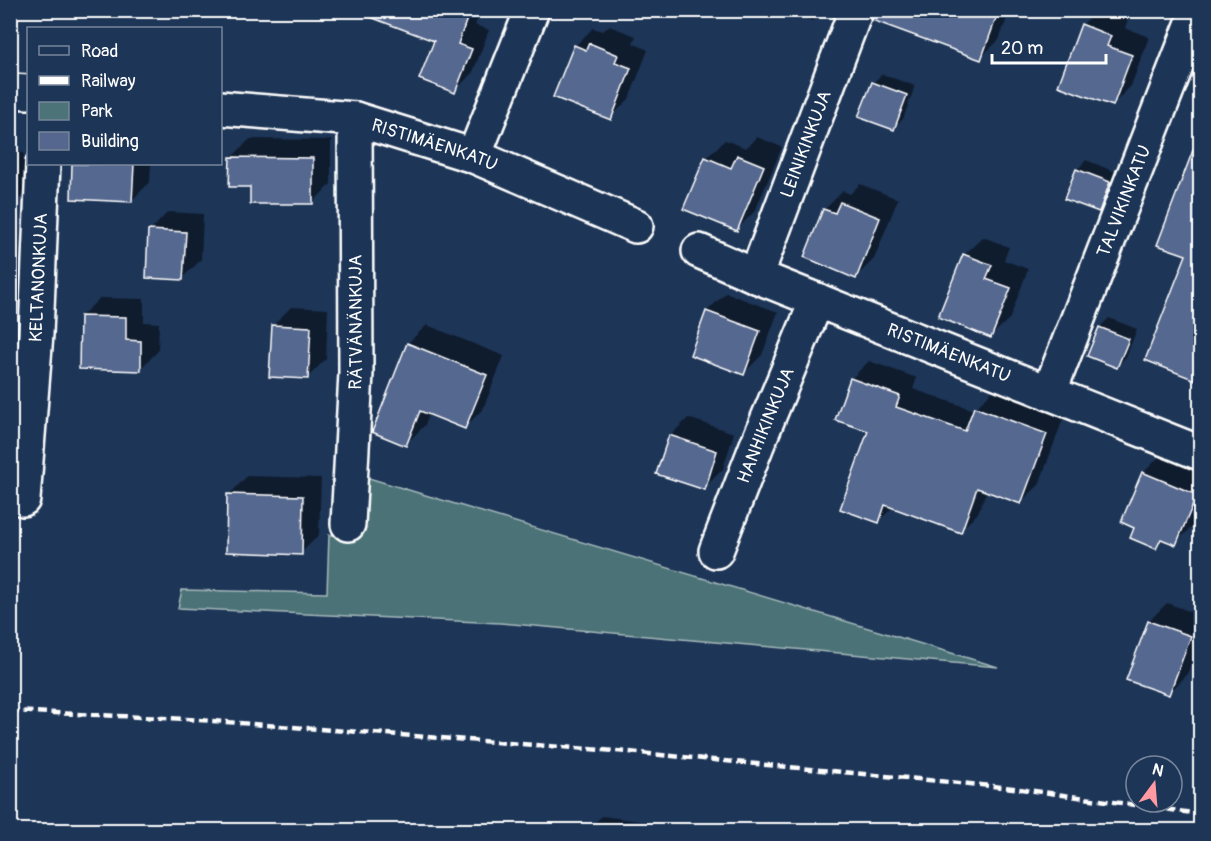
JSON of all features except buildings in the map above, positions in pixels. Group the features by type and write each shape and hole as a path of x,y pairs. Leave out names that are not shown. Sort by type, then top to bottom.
{"street":[{"path":"474,156 532,10"},
{"name":"LEINIKINKUJA","path":"756,276 856,10"},
{"name":"TALVIKINKATU","path":"1049,393 1198,10"},
{"path":"10,91 27,92"},
{"name":"RISTIMÄENKATU","path":"222,108 355,118 474,156 636,226"},
{"name":"RÄTVÄNÄNKUJA","path":"348,524 356,373 355,118"},
{"name":"KELTANONKUJA","path":"22,498 36,334 43,165"},
{"name":"RISTIMÄENKATU","path":"699,251 756,276 1200,453"},
{"name":"HANHIKINKUJA","path":"716,551 817,300"}],"green space":[{"path":"362,476 998,667 500,623 178,608 182,590 327,593 329,535 362,534"}],"railway":[{"path":"10,711 186,719 629,752 1013,788 1200,814"}]}
